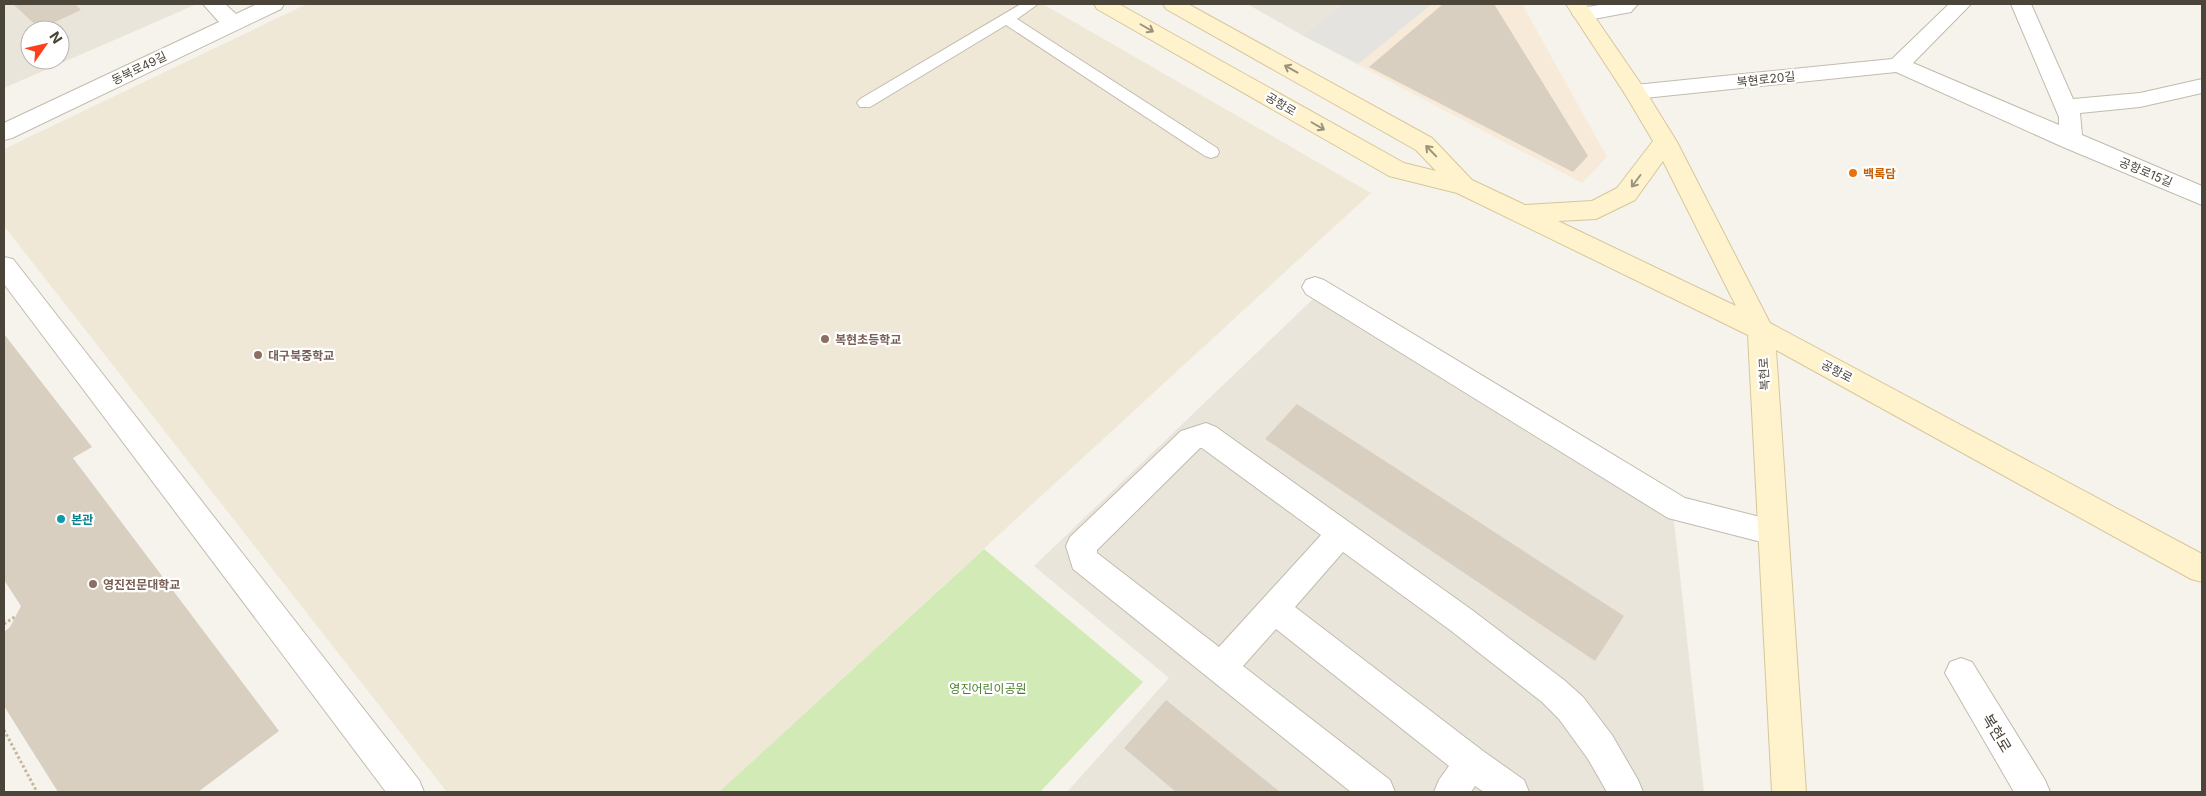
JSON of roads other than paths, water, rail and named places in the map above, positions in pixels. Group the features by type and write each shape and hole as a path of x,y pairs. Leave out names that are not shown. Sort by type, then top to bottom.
{"main road":[{"name":"공항로","path":"1104,4 1397,170 1464,186 1761,330 2202,569"},
{"name":"공항로","path":"1173,4 1424,144 1464,186"},
{"name":"복현로","path":"1580,9 1635,92 1665,142 1761,330 1789,792"},
{"path":"1523,214 1596,210 1626,194 1665,142"}],"street":[{"path":"212,4 234,23"},
{"name":"동북로49길","path":"4,132 274,4"},
{"path":"1580,9 1624,7 1628,4"},
{"path":"1898,65 1961,4"},
{"path":"2024,4 2081,145"},
{"name":"복현로20길","path":"1635,92 1898,65 2081,145"},
{"path":"2066,107 2140,100 2202,86"},
{"name":"공항로15길","path":"2081,145 2202,196"},
{"path":"4,266 407,792"},
{"path":"1314,287 1678,509 1774,532"},
{"path":"1378,792 1084,560 1081,546 1191,439 1206,435 1460,620 1571,708 1600,747 1626,792"},
{"path":"1220,668 1341,533"},
{"path":"1274,609 1512,792"},
{"name":"복현로","path":"1961,673 2033,792"},
{"path":"1451,792 1471,762"}],"lane":[{"path":"865,103 1030,4"},
{"path":"1006,18 1211,152"}],"place":[{"name":"백록담","path":"1853,173"},
{"name":"복현초등학교","path":"825,339"},
{"name":"대구북중학교","path":"258,355"},
{"name":"본관","path":"61,519"},
{"name":"영진전문대학교","path":"93,584"}],"park label":[{"name":"영진어린이공원","path":"988,688"}]}
